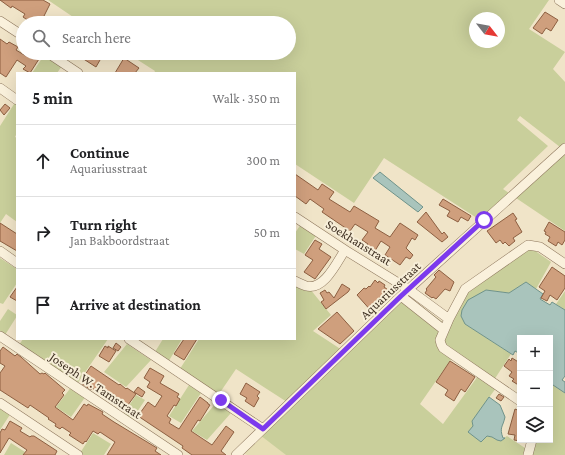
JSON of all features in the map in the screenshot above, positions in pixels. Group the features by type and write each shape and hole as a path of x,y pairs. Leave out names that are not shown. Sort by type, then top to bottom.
{"street":[{"path":"559,0 565,4"},
{"path":"0,21 16,31"},
{"path":"58,60 76,72"},
{"path":"0,88 16,99"},
{"name":"Aquariusstraat","path":"236,455 408,289 565,148"},
{"name":"Soekhanstraat","path":"296,218 408,289 449,319"},
{"path":"517,399 443,348 440,340 465,289 528,245 540,247 565,264"},
{"path":"296,282 307,287 316,286 324,282 345,250"},
{"path":"0,252 16,262"},
{"path":"409,303 416,295"},
{"path":"401,296 444,330"},
{"name":"Joseph W. Tamstraat","path":"0,336 178,455"},
{"path":"130,340 263,429"},
{"path":"0,403 78,455"},
{"path":"528,455 531,443"}],"shaded area":[{"path":"260,435 278,447 286,455 247,455 243,452"}],"green space":[{"path":"48,0 549,0 529,29 565,52 553,69 565,82 565,143 560,147 520,116 517,120 548,146 503,189 509,193 480,220 384,158 354,203 296,165 296,72 154,72 138,60 296,60 296,16 72,16"},
{"path":"41,60 54,60 62,66 58,72 33,72"},
{"path":"16,101 16,221 6,214 0,223 0,126"},
{"path":"565,154 565,231 516,198"},
{"path":"301,224 317,234 304,254 296,250 296,232"},
{"path":"528,248 534,250 551,262 536,289 526,282 509,293 486,290 465,324 511,354 494,380 444,343 453,316 466,291"},
{"path":"0,258 16,268 16,284 3,304 0,303"},
{"path":"296,284 310,289 331,315 313,331 342,350 287,402 236,369 217,397 178,372 198,340 296,340"},
{"path":"565,291 565,310 556,304"},
{"path":"407,295 445,324 437,339 452,358 420,404 443,424 478,376 496,388 472,421 487,436 501,440 507,436 525,448 527,455 286,455 260,435"},
{"path":"8,309 16,314 16,318 5,335 0,332 0,321"},
{"path":"22,340 107,340 77,384 19,345"},
{"path":"162,340 181,340 167,364 153,355"},
{"path":"127,344 151,360 126,387 104,372"},
{"path":"189,385 201,393 181,423 169,416"},
{"path":"553,385 565,393 565,455 531,455 534,443 553,443"},
{"path":"72,386 86,396 71,417 56,407"},
{"path":"136,395 145,400 131,421 123,415"},
{"path":"216,403 231,413 207,440 192,431"},
{"path":"0,406 11,413 0,430"},
{"path":"93,433 111,444 104,455 83,455 80,453"},
{"path":"11,443 25,452 23,455 4,455"}],"water":[{"path":"380,172 423,207 418,212 373,178"},
{"path":"526,282 543,294 540,299 550,305 552,302 565,310 565,376 562,380 565,382 565,393 553,385 553,335 517,335 517,352 515,351 513,355 465,324 461,316 462,310 468,300 486,290 509,293"},
{"path":"489,397 500,405 505,417 501,431 503,438 505,438 501,441 487,436 481,442 468,432 473,426 472,421"}],"building":[{"path":"0,0 43,0 50,4 44,16 24,16 25,14 12,6 11,8"},
{"path":"545,12 558,20 551,31 546,28 542,34 533,28"},
{"path":"0,39 7,44 9,42 16,46 17,60 6,77 0,73"},
{"path":"17,60 38,60 31,72 23,69 26,66"},
{"path":"85,60 100,60 96,67"},
{"path":"123,60 127,60 139,68 136,72 116,72"},
{"path":"5,104 10,108 4,115 0,110"},
{"path":"296,175 318,190 322,184 334,192 329,199 350,212 354,206 379,221 375,228 390,237 400,223 418,235 415,240 412,238 406,248 413,255 410,259 406,257 400,265 385,255 390,247 381,241 373,254 365,248 368,244 362,240 368,232 355,224 350,231 322,212 324,209 310,199 306,204 296,197"},
{"path":"443,199 471,216 468,221 461,217 458,222 447,216 450,211 439,205"},
{"path":"426,212 442,234 444,232 448,237 442,242 417,222"},
{"path":"513,213 522,232 513,238 515,241 509,246 505,242 503,244 500,240 496,243 487,231"},
{"path":"549,222 565,232 565,240 562,245 558,242 556,246 548,241 550,237 545,234 546,232 544,231"},
{"path":"0,223 16,233 16,250 0,241"},
{"path":"315,240 322,244 319,249 331,257 315,279 304,272 313,260 305,255"},
{"path":"552,267 565,276 565,288 557,300 550,295 547,301 541,298 545,291 539,287"},
{"path":"439,270 454,282 450,291 445,289 436,299 425,293 427,290 426,289 436,277 434,275"},
{"path":"375,280 378,283 379,281 385,285 384,287 391,292 387,298 383,295 373,304 377,309 373,313 357,295 364,288 366,289 369,286 370,287"},
{"path":"342,284 350,289 326,309 321,302 324,300 320,293 325,290 334,298"},
{"path":"16,288 16,300 10,297"},
{"path":"337,312 354,331 340,344 318,329"},
{"path":"183,340 196,340 184,360 174,354"},
{"path":"116,343 121,347 118,351 113,348"},
{"path":"105,346 108,348 108,346 116,351 109,362 99,356"},
{"path":"3,347 15,356 17,354 40,374 45,373 65,390 62,393 64,395 55,407 73,420 84,404 87,406 88,404 103,412 102,414 114,422 157,448 155,451 161,455 107,455 115,442 100,432 98,434 93,431 83,444 69,435 71,433 62,427 60,429 55,426 56,424 48,419 49,418 30,405 28,408 0,390 0,373 5,366 0,363 0,351"},
{"path":"512,358 517,361 517,384 512,381 514,379 509,376 512,372 504,366 509,359 511,361"},
{"path":"450,361 475,377 465,392 461,389 454,401 445,395 448,390 436,382"},
{"path":"91,366 119,385 120,384 136,394 125,409 92,388 91,390 82,384 84,381 82,379"},
{"path":"150,368 164,376 160,383 179,394 177,397 180,399 167,416 171,419 169,423 179,429 200,397 210,405 200,421 198,420 191,431 212,445 226,426 234,432 221,451 226,455 192,455 182,448 183,446 138,416 148,402 155,407 162,396 147,387 150,382 144,378"},
{"path":"246,383 260,392 257,396 259,398 254,407 245,401 247,398 240,394"},
{"path":"138,387 145,392 142,397 134,392"},
{"path":"499,394 504,397 501,401 496,398"},
{"path":"515,409 517,410 517,440 514,440 515,435 508,434"},
{"path":"10,421 22,428 20,431 30,437 34,436 57,451 55,455 23,455 27,450 9,438 0,453 0,433 2,429 5,430"}],"route":[{"path":"221,400 263,429 401,296 484,220"}]}
